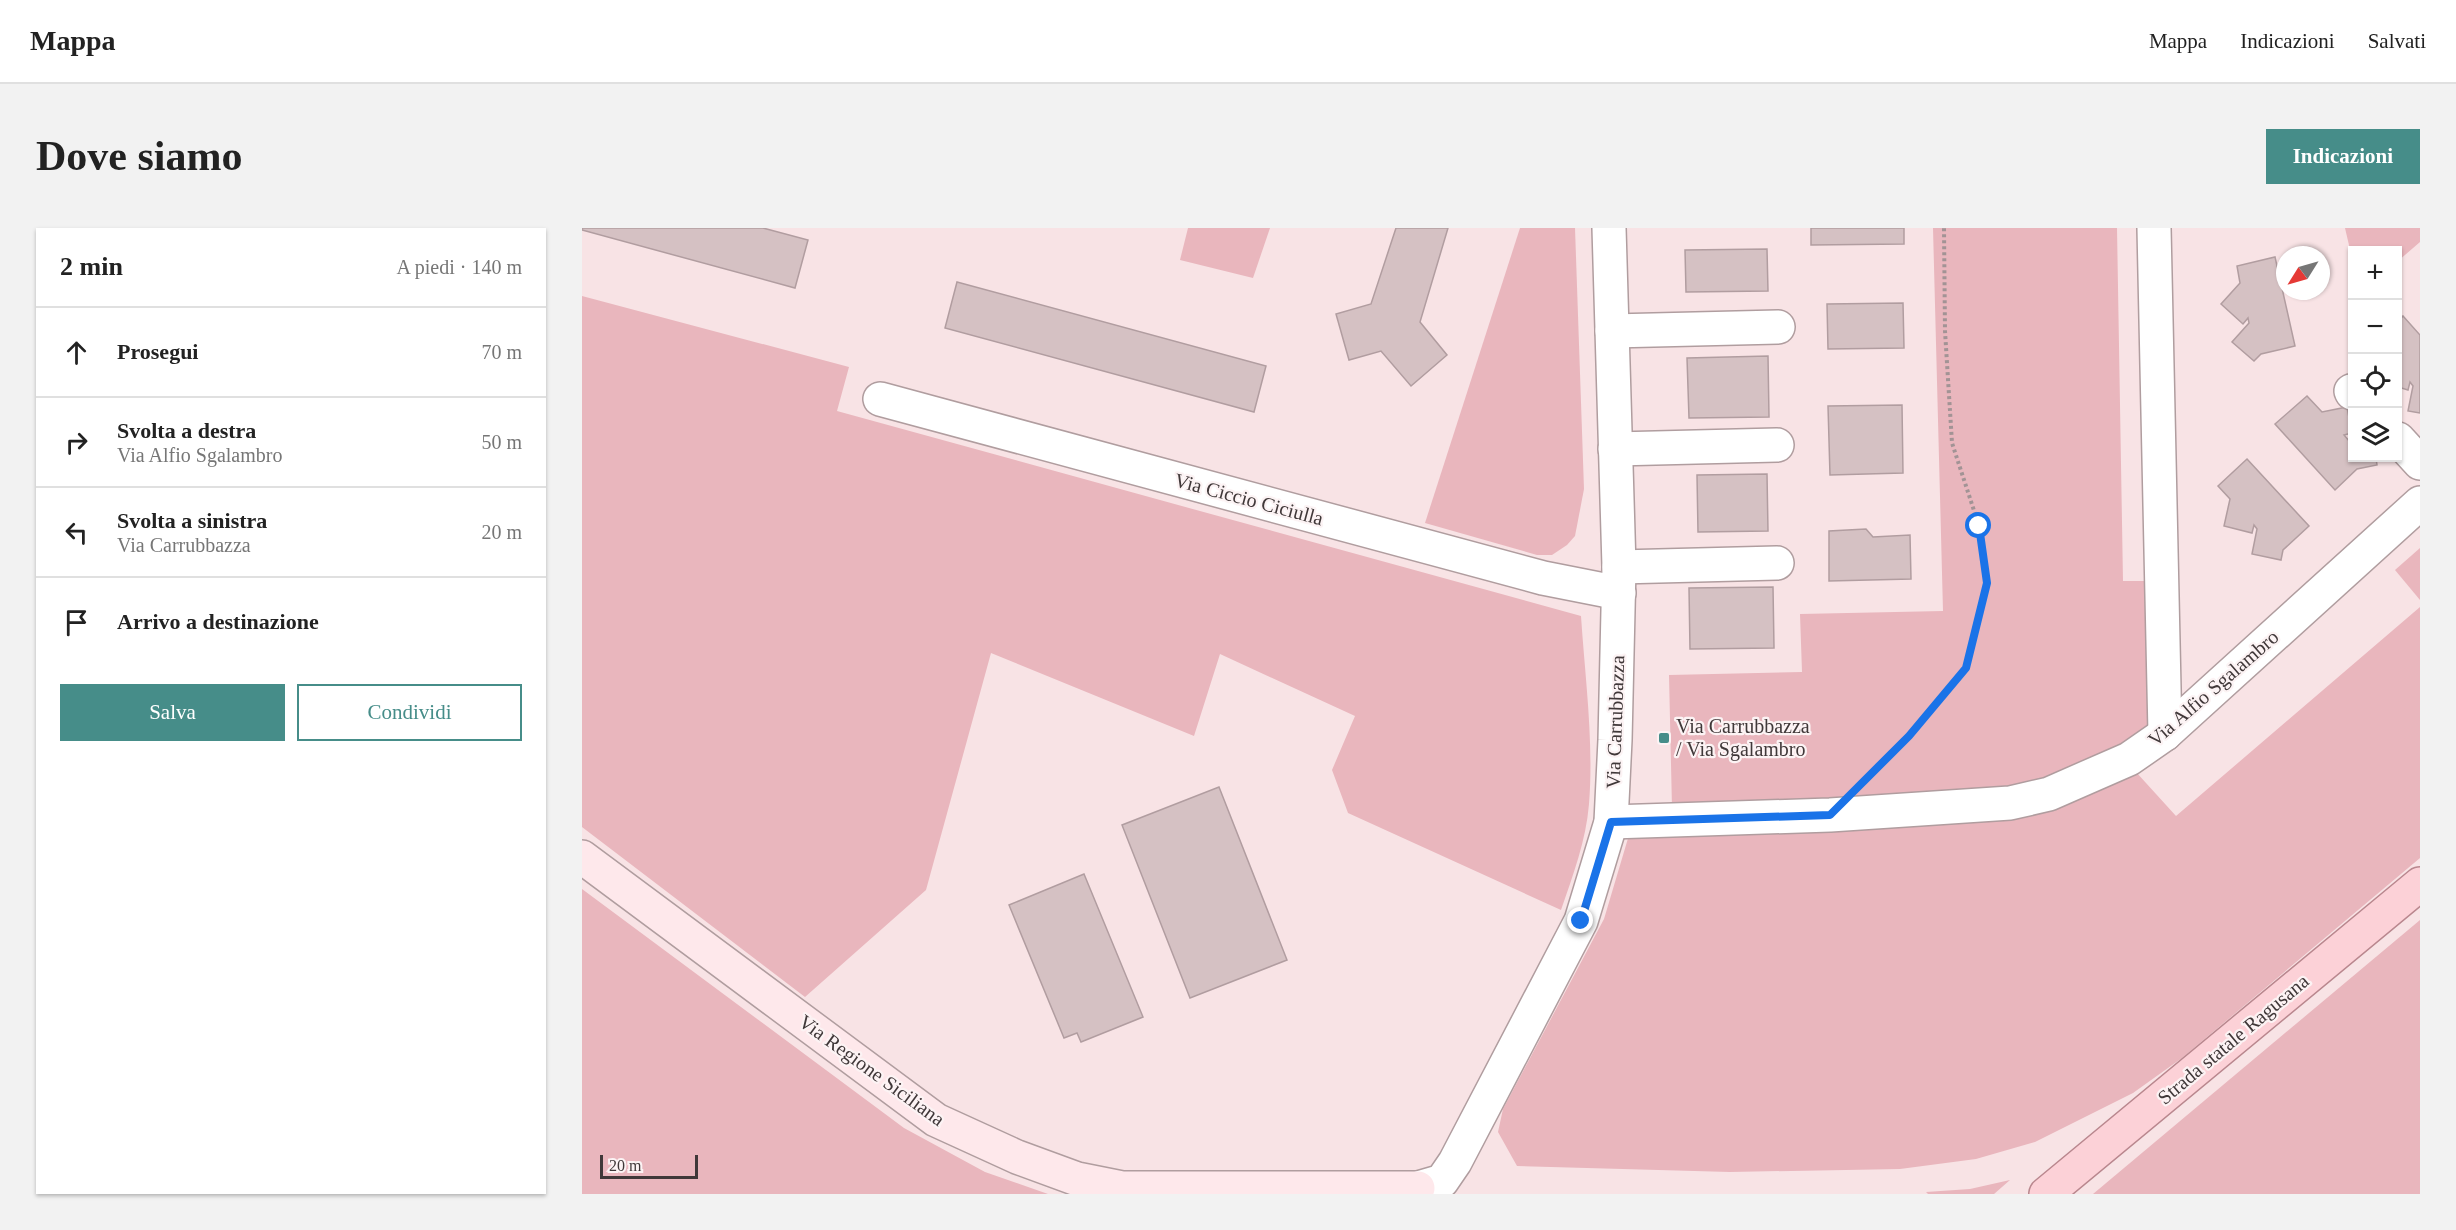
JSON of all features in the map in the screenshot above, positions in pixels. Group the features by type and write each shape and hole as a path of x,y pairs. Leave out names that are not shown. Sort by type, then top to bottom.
{"main road":[{"name":"Via Regione Siciliana","path":"582,857 936,1120 1017,1157 1077,1179 1122,1188 1417,1191"},
{"name":"Strada statale Ragusana","path":"2046,1194 2420,884"}],"street":[{"name":"Via Carrubbazza","path":"1417,1191 1442,1182 1461,1152 1581,921 1611,822 1619,580 1609,228"},
{"path":"2154,228 2165,734"},
{"path":"1612,331 1778,327"},
{"name":"Via Ciccio Ciciulla","path":"880,399 1543,578 1619,580 1777,563"},
{"path":"2402,444 2420,462"},
{"path":"1616,449 1777,445"},
{"name":"Via Alfio Sgalambro","path":"1611,822 1830,815 2010,803 2049,794 2129,759 2165,734 2420,503"}],"path":[{"path":"1830,815 1909,736 1966,668 1987,583 1979,526 1952,442 1946,331 1944,228"}],"shaded area":[{"path":"1188,228 1270,228 1253,278 1180,260"},
{"path":"1520,228 1575,228 1584,489 1575,536 1567,545 1552,555 1537,555 1425,523"},
{"path":"1933,228 2117,228 2123,581 2146,581 2151,723 2130,740 2013,792 1672,808 1669,675 1802,672 1800,614 1943,611"},
{"path":"2345,228 2420,228 2420,242 2402,258 2402,246 2349,246"},
{"path":"582,296 849,367 837,411 1581,616 1590,733 1589,804 1582,845 1561,910 1348,813 1332,770 1355,716 1220,654 1194,736 991,653 926,890 805,997 582,827"},
{"path":"2420,548 2420,600 2395,570"},
{"path":"2420,607 2420,858 2182,1058 2133,1093 2035,1142 1976,1159 1900,1169 1730,1172 1517,1166 1498,1132 1503,1109 1604,919 1629,835 2136,772 2176,816"},
{"path":"582,889 904,1128 985,1172 1048,1194 582,1194"},
{"path":"2420,920 2420,1194 2093,1194"},
{"path":"2010,1180 1994,1194 1928,1194 1926,1192 1970,1189"}],"building":[{"path":"582,228 763,228 808,240 795,288 582,230"},
{"path":"1396,228 1448,228 1420,322 1447,355 1411,386 1381,351 1349,360 1336,314 1371,304"},
{"path":"1811,228 1904,228 1904,244 1811,245"},
{"path":"1767,249 1768,291 1686,292 1685,250"},
{"path":"2275,257 2276,300 2285,300 2295,346 2261,354 2254,361 2232,342 2249,323 2248,318 2243,324 2221,304 2240,283 2237,266"},
{"path":"957,282 1266,366 1254,412 945,328"},
{"path":"1903,303 1904,348 1828,349 1827,304"},
{"path":"2402,317 2420,335 2420,413 2408,411 2413,386 2410,382 2408,390 2402,388"},
{"path":"1768,356 1769,417 1689,418 1687,358"},
{"path":"2307,396 2322,412 2347,407 2348,434 2344,435 2348,440 2348,462 2377,462 2377,465 2357,469 2335,490 2275,424"},
{"path":"1902,405 1903,473 1830,475 1828,406"},
{"path":"2247,459 2309,526 2283,550 2281,560 2252,554 2257,529 2254,525 2252,533 2224,526 2230,499 2218,486"},
{"path":"1767,474 1768,531 1698,532 1697,475"},
{"path":"1866,529 1873,537 1910,535 1911,579 1829,581 1829,531"},
{"path":"1773,587 1774,648 1690,649 1689,588"},
{"path":"1219,787 1287,960 1190,998 1122,825"},
{"path":"1084,874 1143,1017 1081,1042 1077,1033 1064,1038 1009,905"}],"place":[{"name":"Via Carrubbazza / Via Sgalambro","path":"1664,738"}],"route":[{"path":"1581,921 1611,822 1830,815 1909,736 1966,668 1987,583 1979,526"}]}
